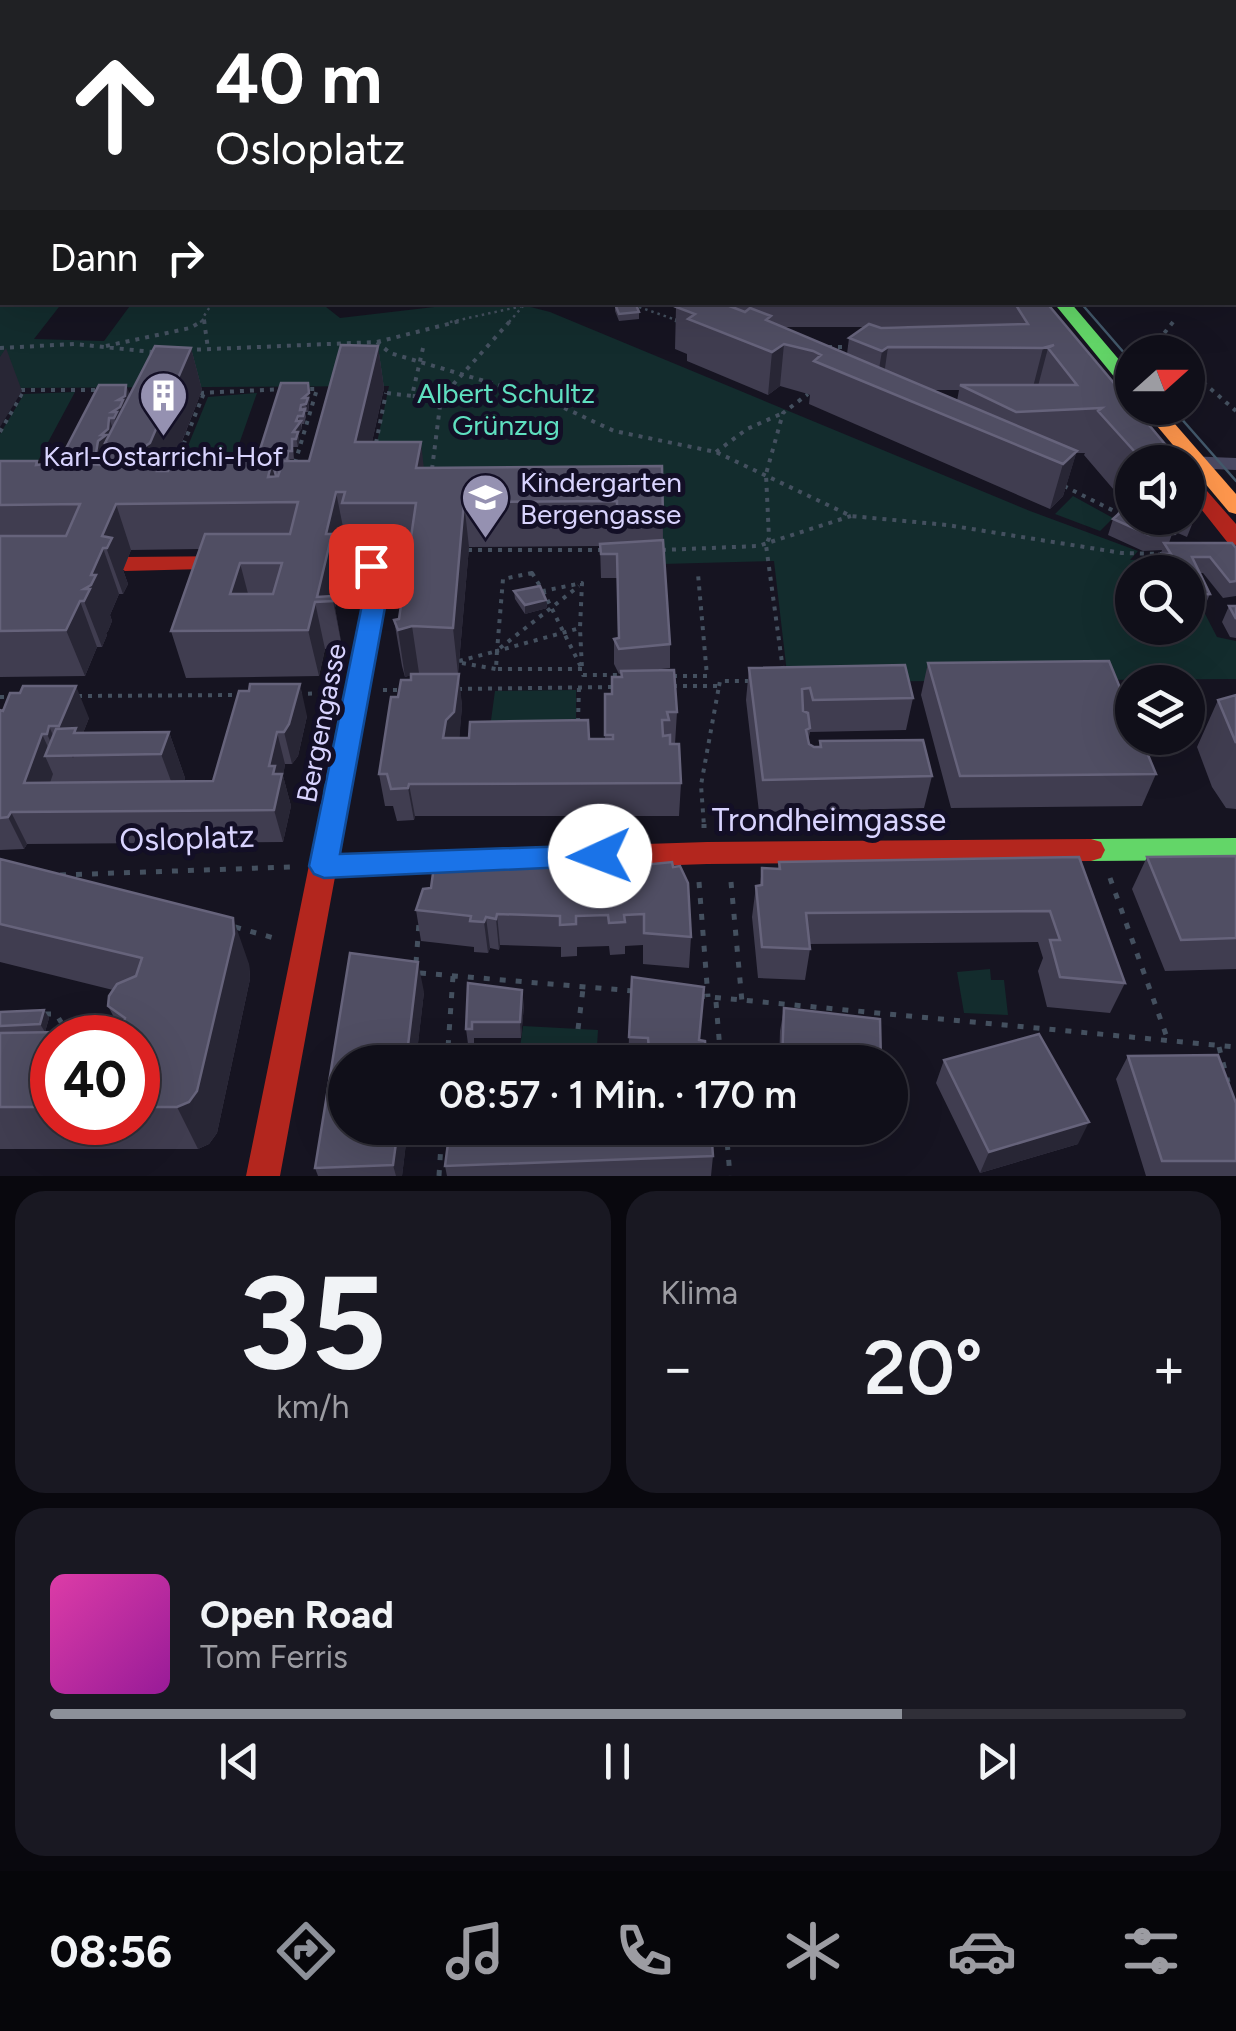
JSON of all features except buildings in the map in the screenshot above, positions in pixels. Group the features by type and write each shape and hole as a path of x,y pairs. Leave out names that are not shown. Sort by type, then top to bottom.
{"street":[{"path":"1042,305 1159,445"},
{"path":"1064,305 1115,366"},
{"path":"1205,469 1236,464"},
{"path":"1205,481 1236,506"},
{"path":"1205,490 1236,538"},
{"name":"Bergengasse","path":"324,866 378,580 371,566 339,562"},
{"path":"125,564 264,563"},
{"name":"Trondheimgasse","path":"324,866 703,864 1236,849"},
{"path":"263,1176 296,945 324,866"}],"path":[{"path":"101,347 190,328 204,320 212,305"},
{"path":"188,350 377,342 407,330 525,305"},
{"path":"430,482 441,398 525,305"},
{"path":"640,307 679,321"},
{"path":"204,320 208,349"},
{"path":"1163,335 1173,322"},
{"path":"377,342 390,353 545,398 614,431 716,452 851,516 947,525 1122,553 1176,553"},
{"path":"0,348 74,344 169,352"},
{"path":"825,348 858,347"},
{"path":"412,396 423,348"},
{"path":"1205,383 1236,411"},
{"path":"173,472 202,393 318,389 294,468"},
{"path":"12,390 100,390"},
{"path":"0,432 24,390"},
{"path":"374,449 384,393 441,398"},
{"path":"716,452 808,394"},
{"path":"783,413 766,474 766,545 784,681"},
{"path":"1060,484 1115,512"},
{"path":"661,550 766,545 851,516"},
{"path":"396,549 403,560 420,551"},
{"path":"467,550 618,550"},
{"path":"496,669 502,579 532,572 584,675 636,676"},
{"path":"698,574 707,676"},
{"path":"543,592 582,583"},
{"path":"498,650 582,583"},
{"path":"582,583 582,669"},
{"path":"580,628 459,662 496,669 582,669"},
{"path":"672,676 707,676 719,684"},
{"path":"659,686 752,681"},
{"path":"708,997 701,784 719,684"},
{"path":"578,736 579,687"},
{"path":"441,689 619,687"},
{"path":"297,694 406,690"},
{"path":"64,696 238,695"},
{"path":"0,698 26,697"},
{"path":"1101,850 1170,1042"},
{"name":"Osloplatz","path":"88,885 53,875 324,866"},
{"path":"730,873 742,1002"},
{"path":"419,916 415,972 636,992"},
{"path":"232,926 296,945"},
{"path":"448,1045 454,976"},
{"path":"578,1029 583,988"},
{"path":"690,996 1236,1047"},
{"path":"716,1001 720,1045"},
{"path":"38,1014 57,1015"},
{"path":"1219,1047 1232,1098"},
{"path":"439,1176 441,1145"},
{"path":"727,1145 730,1176"}],"green space":[{"name":"Albert Schultz Grünzug","path":"0,305 60,305 34,339 104,341 131,305 324,305 340,318 451,305 523,305 550,312 1030,511 1138,551 1134,555 1115,555 1115,645 1205,645 1205,614 1217,637 1236,641 1236,679 1205,679 1205,665 1115,665 1115,680 788,682 774,561 662,564 661,512 368,485 389,386 0,388"},
{"path":"75,392 24,487 0,487 0,434 24,394"},
{"path":"257,393 225,484 172,485 208,397"},
{"path":"1073,496 1113,518 1100,531 1055,514"},
{"path":"576,690 576,734 489,735 495,691"},
{"path":"990,969 991,980 1004,980 1008,1015 964,1013 957,972"},
{"path":"523,1026 598,1030 597,1045 520,1045"}],"tram line":[{"path":"1083,305 1115,342"},
{"path":"1187,425 1236,481"}],"traffic: fast":[{"path":"1064,305 1115,366"},
{"path":"1091,850 1236,849"}],"traffic: slow":[{"path":"1166,425 1236,507"}],"traffic: jam":[{"path":"1205,501 1236,538"},
{"path":"263,1176 378,579 371,566 339,562"},
{"path":"125,564 236,563"},
{"path":"324,866 707,853 1091,850"}],"place":[{"name":"Karl-Ostarrichi-Hof","path":"163,438"},
{"name":"Kindergarten Bergengasse","path":"485,540"}],"route":[{"path":"371,566 378,580 324,866 600,856"}]}
